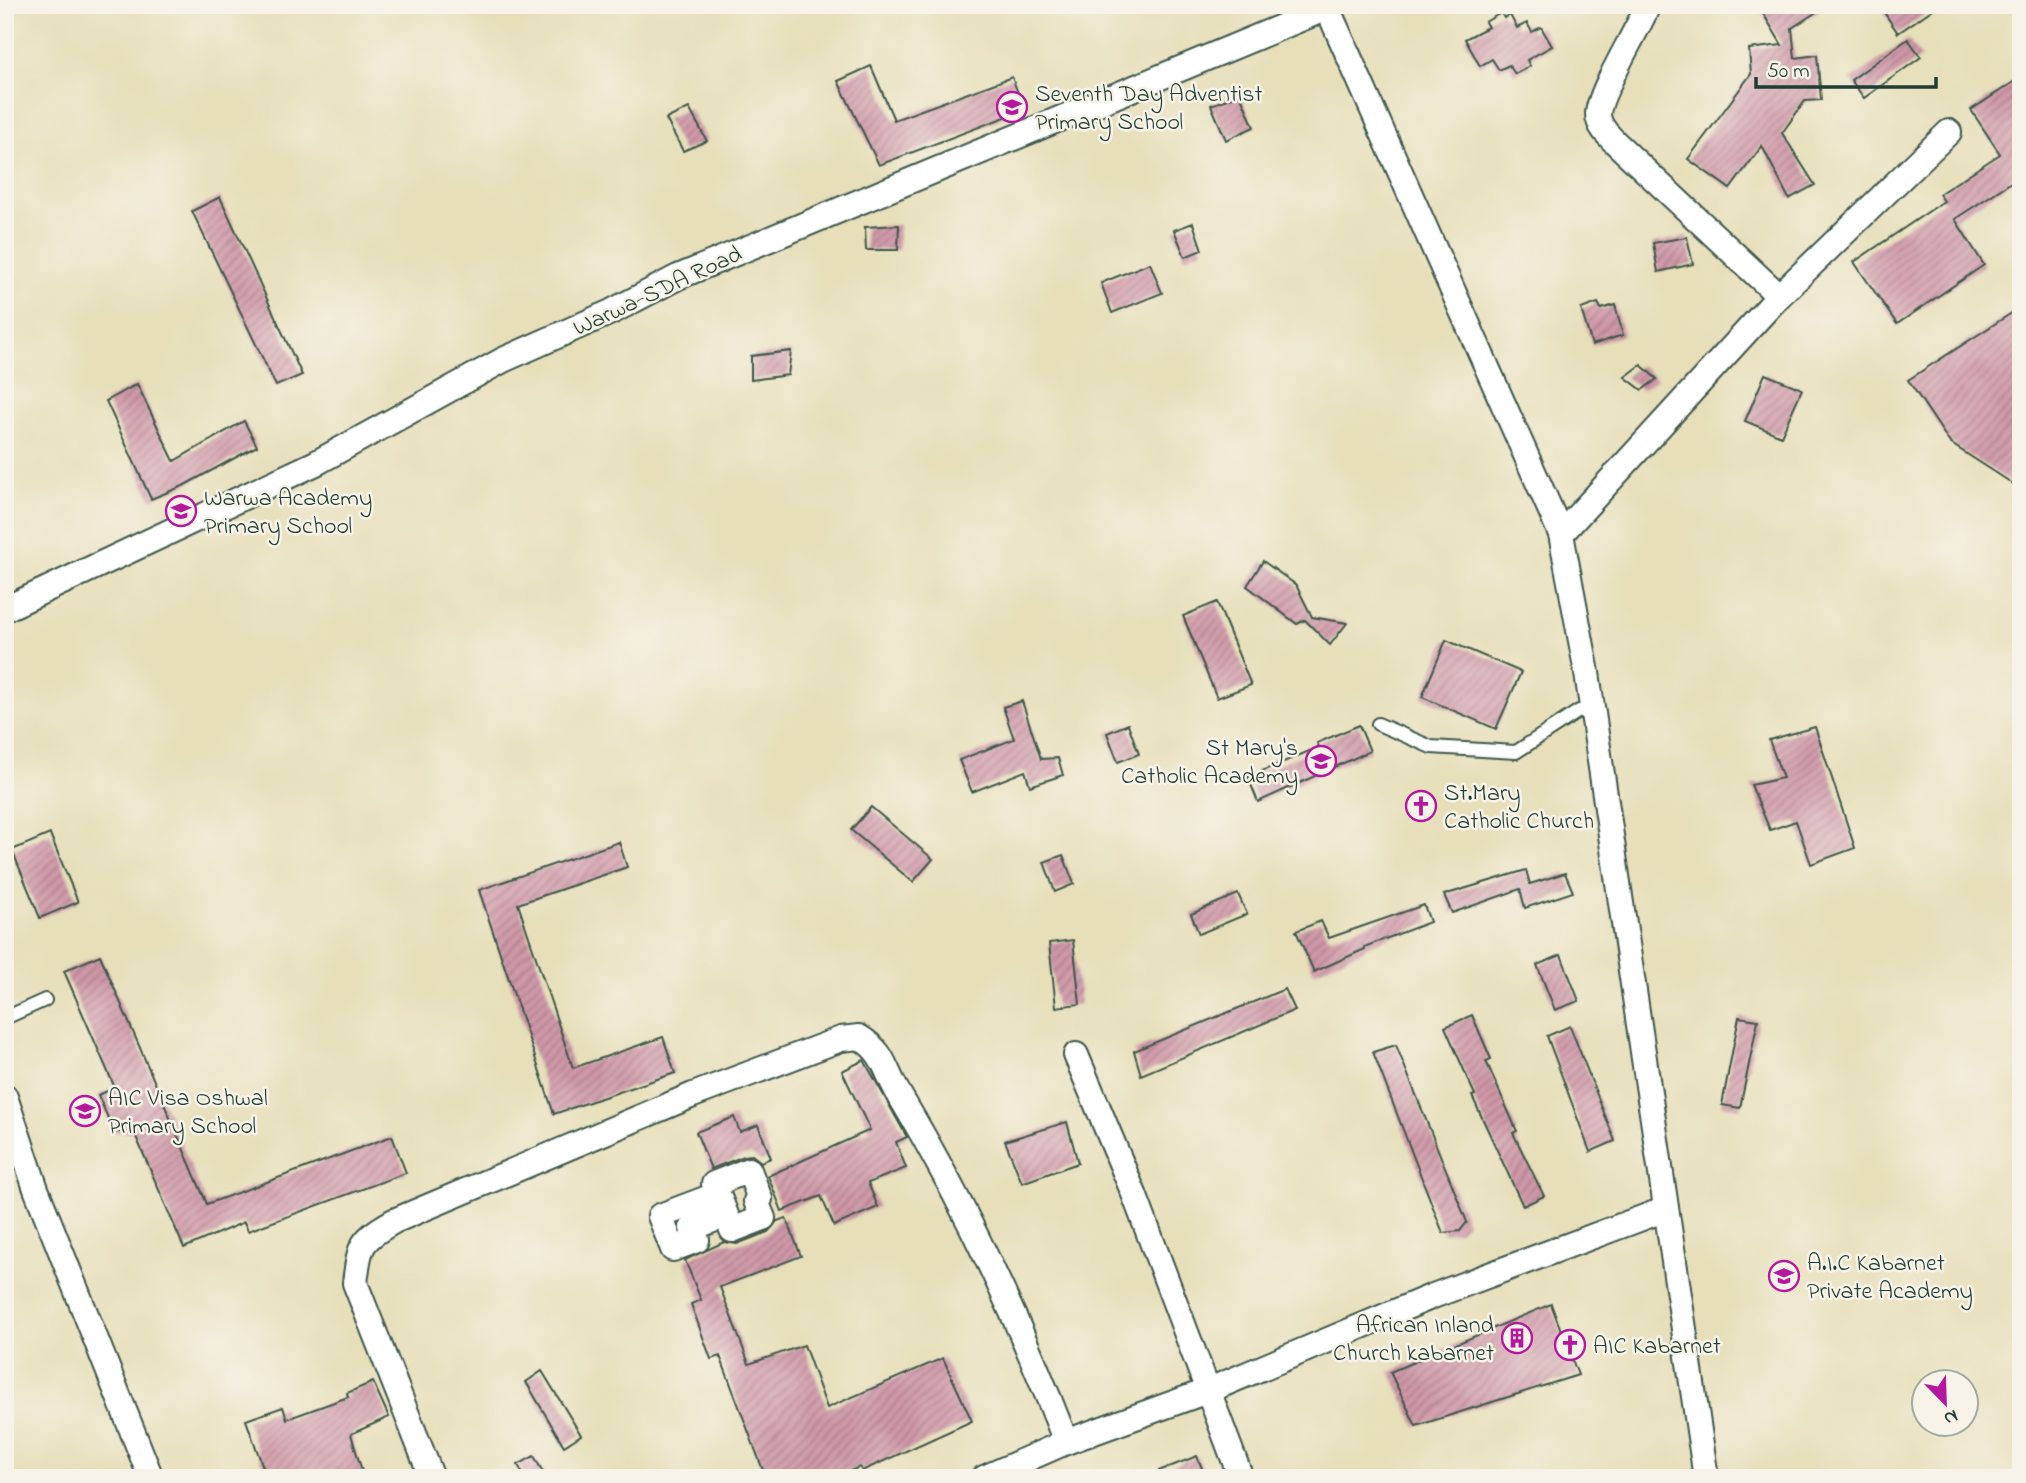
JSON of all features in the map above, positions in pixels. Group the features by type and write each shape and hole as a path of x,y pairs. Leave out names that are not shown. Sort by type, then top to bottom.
{"street":[{"path":"1648,5 1605,94 1598,114 1601,125 1618,145 1779,296"},
{"path":"1326,7 1561,534 1587,673 1706,1478"},
{"name":"Warwa-SDA Road","path":"5,609 316,463 503,360 611,312 678,276 1326,7"},
{"path":"1561,534 1779,296 1949,132"},
{"path":"432,1478 355,1283 359,1251 369,1235 394,1221 694,1095 841,1039 859,1037 877,1049 891,1082 960,1204 1026,1339 1066,1443"},
{"path":"1076,1055 1134,1194 1241,1478"},
{"path":"5,1097 36,1189 151,1478"},
{"path":"984,1478 1066,1443 1208,1391 1433,1296 1666,1209"}],"lane":[{"path":"1378,724 1431,747 1516,752 1579,711"},
{"path":"5,1018 45,1000"}],"building":[{"path":"1758,5 1827,5 1792,28 1795,58 1817,55 1821,100 1805,101 1782,133 1815,185 1789,199 1762,146 1730,189 1688,159 1751,74 1749,49 1782,45"},
{"path":"1879,5 1939,5 1898,33"},
{"path":"1501,13 1504,18 1510,15 1517,28 1527,23 1532,32 1541,27 1552,46 1527,60 1530,66 1515,74 1509,65 1499,70 1492,59 1480,66 1465,39 1488,27 1485,22"},
{"path":"1908,39 1921,57 1864,98 1851,80"},
{"path":"871,66 894,120 1012,77 1024,110 879,165 838,81"},
{"path":"2021,77 2021,186 2016,179 1955,219 1984,265 1897,324 1854,262 1944,201 1939,194 2000,154 1971,110"},
{"path":"1240,94 1254,127 1226,140 1211,105"},
{"path":"689,108 707,141 683,151 666,119"},
{"path":"220,197 302,375 276,386 192,211"},
{"path":"1193,223 1202,250 1185,257 1174,230"},
{"path":"899,225 898,250 866,250 865,227"},
{"path":"1687,237 1693,264 1658,272 1653,243"},
{"path":"1150,263 1162,293 1112,313 1101,283"},
{"path":"1598,303 1601,309 1615,305 1623,335 1592,345 1581,309"},
{"path":"2021,307 2021,489 1950,443 1908,380"},
{"path":"791,351 788,375 751,380 751,356"},
{"path":"1641,365 1657,379 1642,390 1625,377"},
{"path":"1765,374 1802,389 1781,436 1745,421"},
{"path":"137,384 174,461 244,421 257,446 183,486 151,499 106,401"},
{"path":"1263,561 1296,585 1312,617 1347,623 1330,645 1305,620 1297,624 1247,586"},
{"path":"1217,602 1251,685 1217,698 1183,616"},
{"path":"1446,640 1521,672 1496,729 1422,697"},
{"path":"1022,701 1041,759 1058,758 1063,775 1030,786 1025,771 972,792 959,760 1014,739 1003,707"},
{"path":"1128,724 1139,754 1118,762 1107,733"},
{"path":"1359,725 1370,751 1258,802 1248,777 1319,747 1317,743"},
{"path":"1815,727 1855,848 1811,864 1796,821 1770,830 1751,785 1783,778 1769,740"},
{"path":"871,807 933,859 913,882 851,830"},
{"path":"50,834 78,902 40,918 12,850"},
{"path":"619,842 627,867 518,904 573,1068 663,1037 675,1073 554,1114 479,890"},
{"path":"1063,855 1074,884 1055,892 1044,862"},
{"path":"1526,870 1530,884 1565,873 1573,892 1525,908 1520,889 1452,913 1444,895"},
{"path":"1238,894 1247,914 1199,934 1191,914"},
{"path":"1424,905 1430,922 1364,947 1365,949 1314,972 1296,931 1321,921 1329,938"},
{"path":"1073,940 1080,1004 1056,1007 1049,943"},
{"path":"100,955 207,1204 392,1136 406,1173 248,1231 244,1222 184,1248 134,1132 114,1132 98,1095 115,1088 64,971"},
{"path":"1561,955 1579,1001 1555,1010 1537,965"},
{"path":"1285,989 1295,1010 1141,1075 1134,1051"},
{"path":"1472,1015 1491,1059 1486,1061 1517,1131 1513,1133 1544,1196 1523,1206 1472,1096 1475,1095 1445,1027"},
{"path":"1739,1017 1758,1020 1740,1108 1722,1105"},
{"path":"1570,1026 1615,1141 1590,1152 1547,1036"},
{"path":"1396,1045 1467,1222 1460,1231 1443,1233 1373,1052"},
{"path":"864,1060 907,1137 896,1142 906,1168 868,1183 878,1207 834,1226 821,1196 782,1211 768,1176 870,1130 842,1071"},
{"path":"734,1117 740,1132 758,1125 771,1158 761,1162 752,1155 744,1156 711,1169 696,1132"},
{"path":"1067,1122 1078,1163 1022,1183 1005,1141"},
{"path":"786,1218 801,1256 720,1287 749,1364 804,1345 827,1408 943,1358 972,1421 862,1471 860,1467 832,1478 766,1478 720,1356 711,1359 691,1304 701,1300 685,1260 724,1242 737,1244 768,1232 777,1221"},
{"name":"African Inland Church kabarnet","path":"1551,1304 1578,1375 1416,1426 1390,1372"},
{"path":"542,1371 581,1435 564,1446 526,1382"},
{"path":"373,1382 389,1417 351,1434 364,1478 267,1478 246,1420 283,1407 287,1419 348,1397 347,1393"},
{"path":"534,1456 546,1478 525,1478 518,1465"},
{"path":"1197,1456 1206,1478 1146,1478 1146,1476"}],"place":[{"name":"Seventh Day Adventist Primary School","path":"1012,107"},
{"name":"Warwa Academy Primary School","path":"181,511"},
{"name":"St Mary's Catholic Academy","path":"1321,761"},
{"name":"St.Mary Catholic Church","path":"1421,806"},
{"name":"AIC Visa Oshwal Primary School","path":"85,1111"},
{"name":"A.I.C Kabarnet Private Academy","path":"1784,1276"},
{"name":"African Inland Church kabarnet","path":"1517,1338"},
{"name":"AIC Kabarnet","path":"1570,1345"}]}
